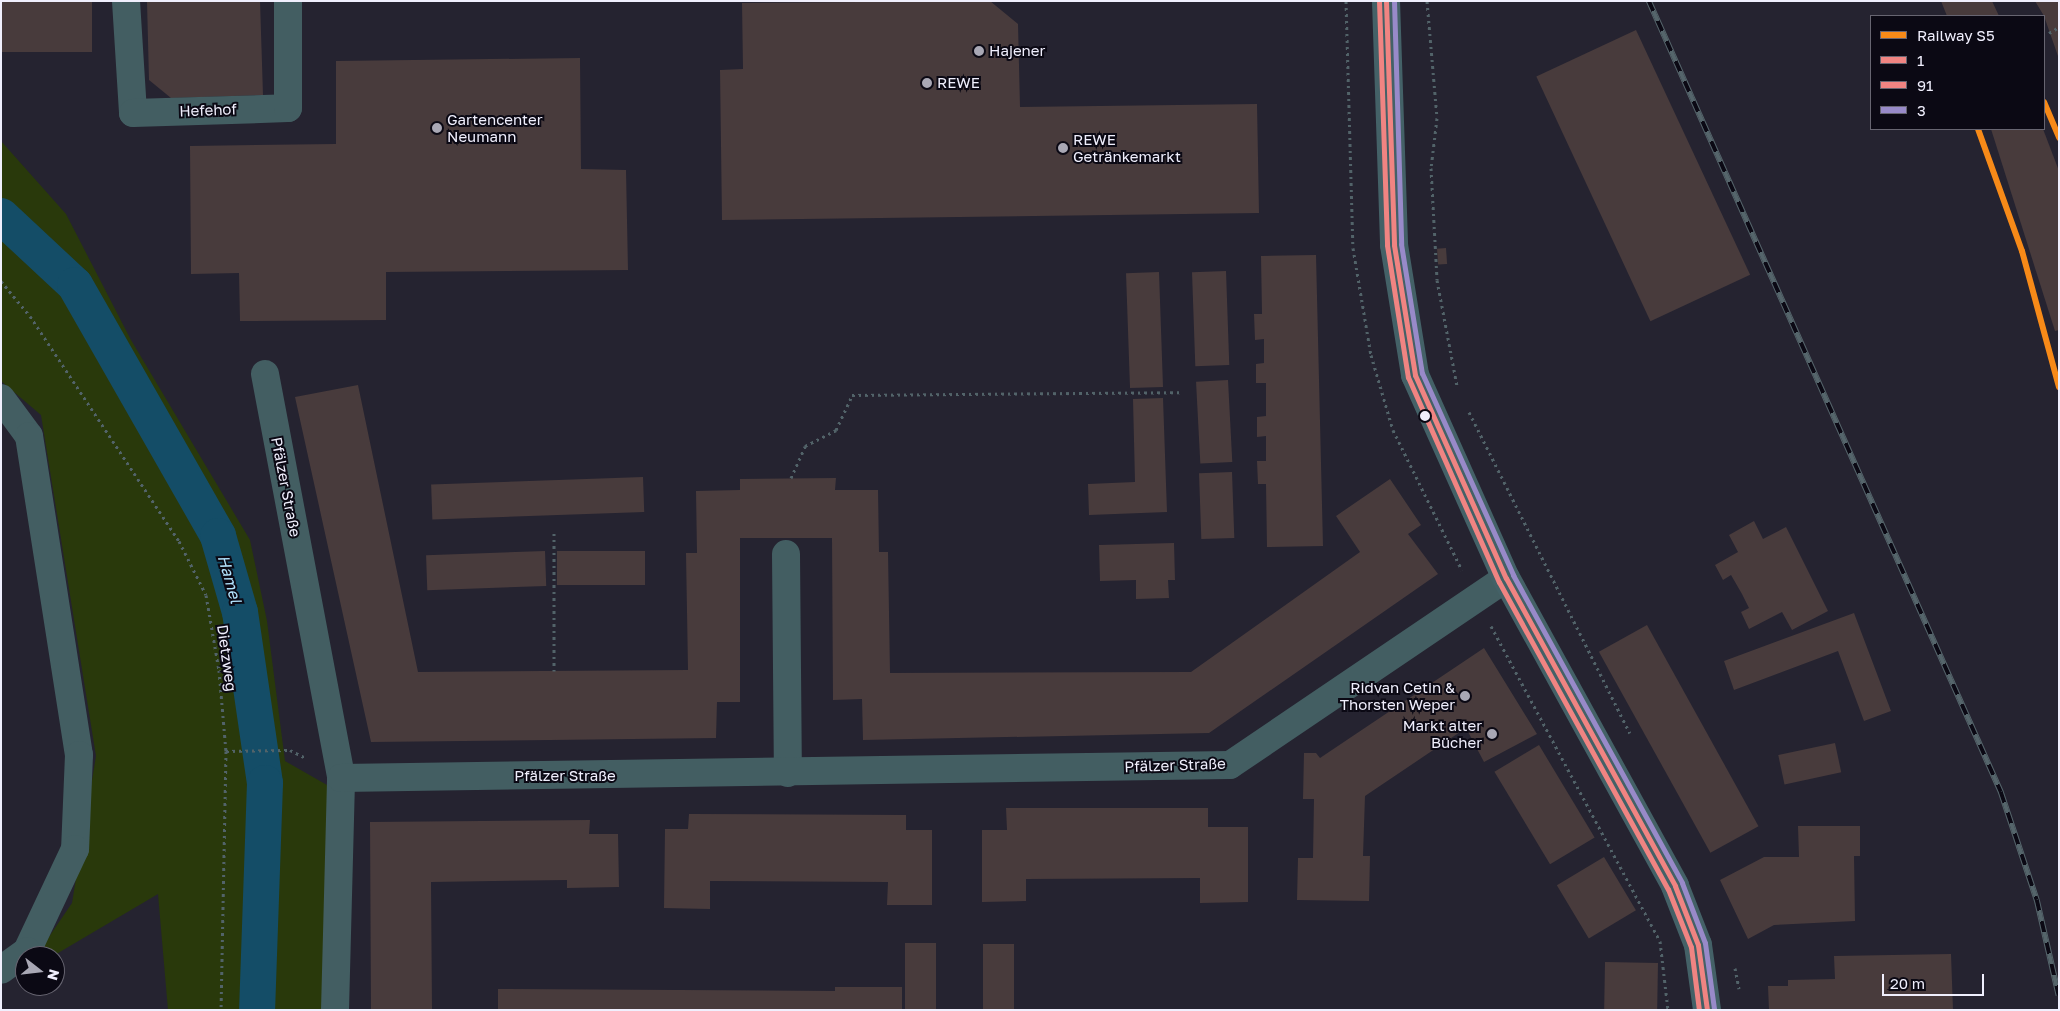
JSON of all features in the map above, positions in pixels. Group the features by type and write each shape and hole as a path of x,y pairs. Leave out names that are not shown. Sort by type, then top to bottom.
{"main road":[{"path":"1386,1 1392,216 1407,341 1431,419 1506,578 1675,886 1698,945 1707,1010"}],"street":[{"name":"Hefehof","path":"126,1 133,113 288,108 288,1"},
{"name":"Pfälzer Straße","path":"265,374 341,778 335,1010"},
{"path":"1,398 29,436 79,754 75,849 27,951 1,970"},
{"path":"786,554 788,773"},
{"name":"Pfälzer Straße","path":"341,778 788,773 1230,765 1506,578"}],"path":[{"path":"1427,1 1437,118 1430,168 1437,280 1458,390"},
{"path":"2049,33 2059,27"},
{"path":"1426,178 1430,168"},
{"path":"1433,276 1437,280"},
{"name":"Dietzweg","path":"1,281 30,316 179,541 206,595 219,670 226,751 221,1010"},
{"path":"791,478 805,446 836,430 852,395 1180,392"},
{"path":"1467,407 1632,737"},
{"path":"554,533 554,671"},
{"path":"226,751 290,750"},
{"path":"1732,958 1739,993"}],"green space":[{"path":"1,141 66,214 131,340 250,540 267,621 285,761 327,785 329,1010 168,1010 158,894 65,949 65,946 43,946 72,903 96,756 41,415 1,381"}],"building":[{"path":"1,1 92,1 92,52 1,52"},
{"path":"147,1 260,1 263,95 171,98 149,80"},
{"path":"990,1 1018,24 1020,107 1257,104 1259,213 722,220 720,70 743,69 742,3"},
{"path":"1941,1 1992,1 1999,15 1947,15"},
{"path":"2035,1 2059,1 2059,59 2045,15"},
{"path":"1636,30 1750,275 1650,321 1536,76"},
{"path":"580,58 581,169 626,170 628,270 386,272 386,320 240,321 239,273 191,274 190,146 336,144 336,61"},
{"path":"1991,130 2043,130 2059,171 2059,330 2055,331"},
{"path":"1446,248 1447,264 1438,265 1437,249"},
{"path":"1316,255 1323,546 1267,547 1266,484 1258,484 1257,461 1266,461 1266,436 1257,437 1257,417 1266,416 1266,383 1256,383 1256,364 1264,363 1264,339 1255,340 1254,314 1262,314 1261,256"},
{"path":"1226,271 1229,365 1195,366 1192,272"},
{"path":"1159,272 1163,387 1130,388 1126,273"},
{"path":"1228,380 1232,462 1200,464 1196,382"},
{"path":"358,385 418,672 688,670 686,553 697,553 696,491 740,490 740,479 836,478 835,490 878,490 879,552 888,552 890,673 1191,672 1360,552 1336,516 1390,479 1421,525 1408,534 1438,574 1209,733 863,740 862,699 833,700 832,538 740,538 740,702 717,702 716,738 371,742 295,397"},
{"path":"1163,398 1167,512 1089,515 1088,484 1135,482 1133,399"},
{"path":"1232,472 1234,538 1201,539 1199,473"},
{"path":"643,477 644,512 432,519 431,484"},
{"path":"1754,521 1763,539 1786,527 1828,611 1792,630 1782,612 1749,629 1741,612 1749,608 1742,594 1731,575 1723,580 1715,565 1738,552 1729,535"},
{"path":"1174,543 1175,580 1168,580 1169,598 1136,599 1136,580 1100,581 1099,545"},
{"path":"545,551 546,586 427,590 426,555"},
{"path":"557,551 645,551 645,585 557,585"},
{"path":"1854,613 1891,711 1864,721 1838,651 1734,690 1724,661"},
{"path":"1647,625 1759,826 1710,853 1599,652"},
{"path":"1484,648 1537,734 1484,762 1466,728 1365,796 1363,856 1370,856 1369,901 1297,900 1298,858 1313,858 1314,799 1303,799 1304,753 1316,753 1320,758"},
{"path":"1835,743 1841,772 1785,784 1778,755"},
{"path":"1539,745 1595,838 1550,864 1494,772"},
{"path":"1006,808 1208,808 1208,827 1248,827 1248,902 1200,903 1200,878 1026,879 1026,901 982,902 982,830 1007,830"},
{"path":"689,814 906,815 906,830 932,830 932,905 887,905 888,882 710,881 710,909 664,908 665,829 688,829"},
{"path":"590,820 589,834 618,834 619,887 567,888 567,880 431,882 432,1010 371,1010 370,822"},
{"path":"1798,826 1860,826 1860,856 1854,856 1855,921 1774,925 1748,939 1720,880 1764,857 1799,857"},
{"path":"1604,857 1636,910 1589,938 1557,885"},
{"path":"905,943 936,943 936,1010 905,1010"},
{"path":"983,944 1014,944 1014,1010 983,1010"},
{"path":"1951,954 1953,1010 1769,1010 1768,986 1788,986 1788,980 1835,979 1834,956"},
{"path":"1605,962 1658,963 1657,1010 1604,1010"},
{"path":"835,987 902,987 902,1010 498,1010 498,989 835,991"}],"waterway":[{"name":"Hamel","path":"1,216 75,285 218,536 240,612 265,783 257,1010"}],"railway":[{"path":"1649,1 2001,792 2037,900 2059,996"}],"rail line":[{"name":"S5","path":"2045,104 2059,138"},
{"name":"S5","path":"1978,130 2022,251 2059,387"}],"transit line":[{"name":"91","path":"1379,1 1387,245 1408,377 1499,582 1668,889 1691,947 1699,1010"},
{"name":"1","path":"1386,1 1394,245 1415,375 1506,578 1675,886 1698,945 1707,1010"},
{"name":"3","path":"1394,1 1401,244 1422,373 1513,575 1682,883 1705,943 1714,1009"}],"place":[{"name":"Hajener","path":"979,51"},
{"name":"REWE","path":"927,83"},
{"name":"Gartencenter Neumann","path":"437,128"},
{"name":"REWE Getränkemarkt","path":"1063,148"},
{"name":"Ridvan Cetin & Thorsten Weper","path":"1465,696"},
{"name":"Markt alter Bücher","path":"1492,734"}]}
